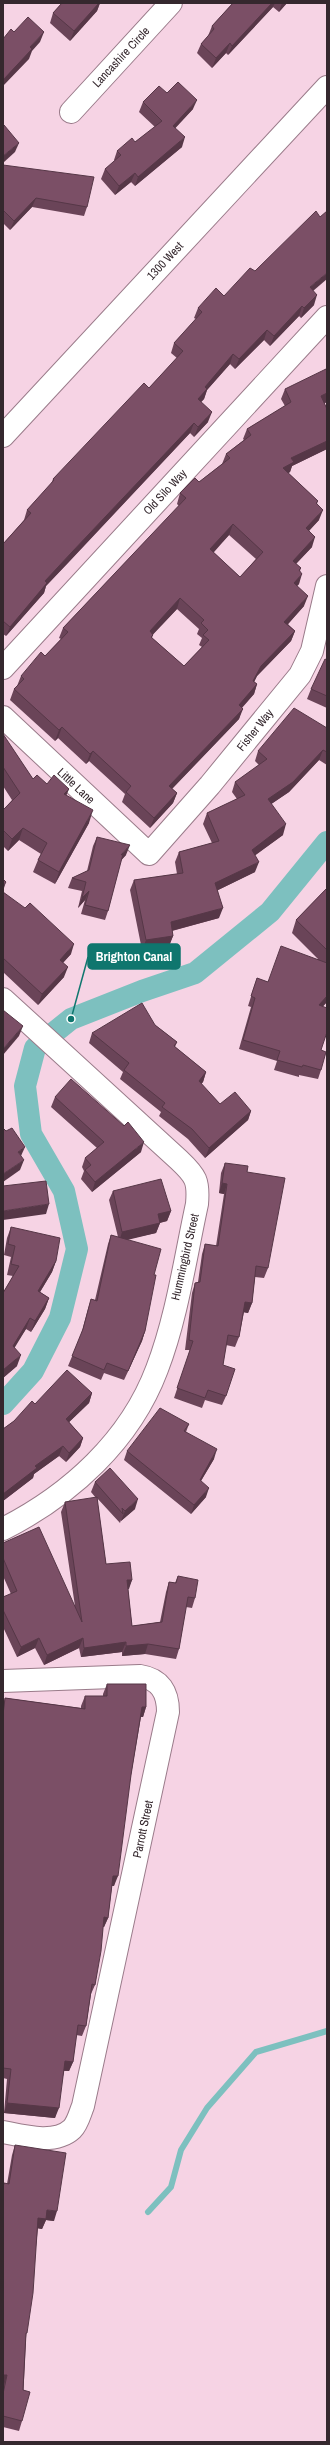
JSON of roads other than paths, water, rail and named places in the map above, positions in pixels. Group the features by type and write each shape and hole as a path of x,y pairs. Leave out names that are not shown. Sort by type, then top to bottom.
{"street":[{"name":"Lancashire Circle","path":"71,112 171,3"},
{"name":"1300 West","path":"3,436 327,87"},
{"name":"Old Silo Way","path":"3,668 327,317"},
{"name":"Fisher Way","path":"149,854 210,785 300,675 312,651 327,586"},
{"name":"Little Lane","path":"3,718 149,854"},
{"name":"Hummingbird Street","path":"3,999 190,1170 197,1180 199,1188 197,1204 168,1333 157,1369 133,1417 86,1473 44,1505 3,1529"},
{"name":"Parrott Street","path":"3,1681 140,1676 157,1682 166,1694 168,1701 168,1712 83,2106 72,2129 55,2137 3,2132"}],"waterway":[{"path":"3,1404 33,1371 60,1318 77,1249 64,1191 31,1134 25,1086 35,1048 71,1019 142,991 195,973 270,912 327,842"},
{"path":"148,2212 171,2187 181,2150 207,2108 256,2052 327,2031"}],"place":[{"name":"Brighton Canal","path":"71,1019"}]}
